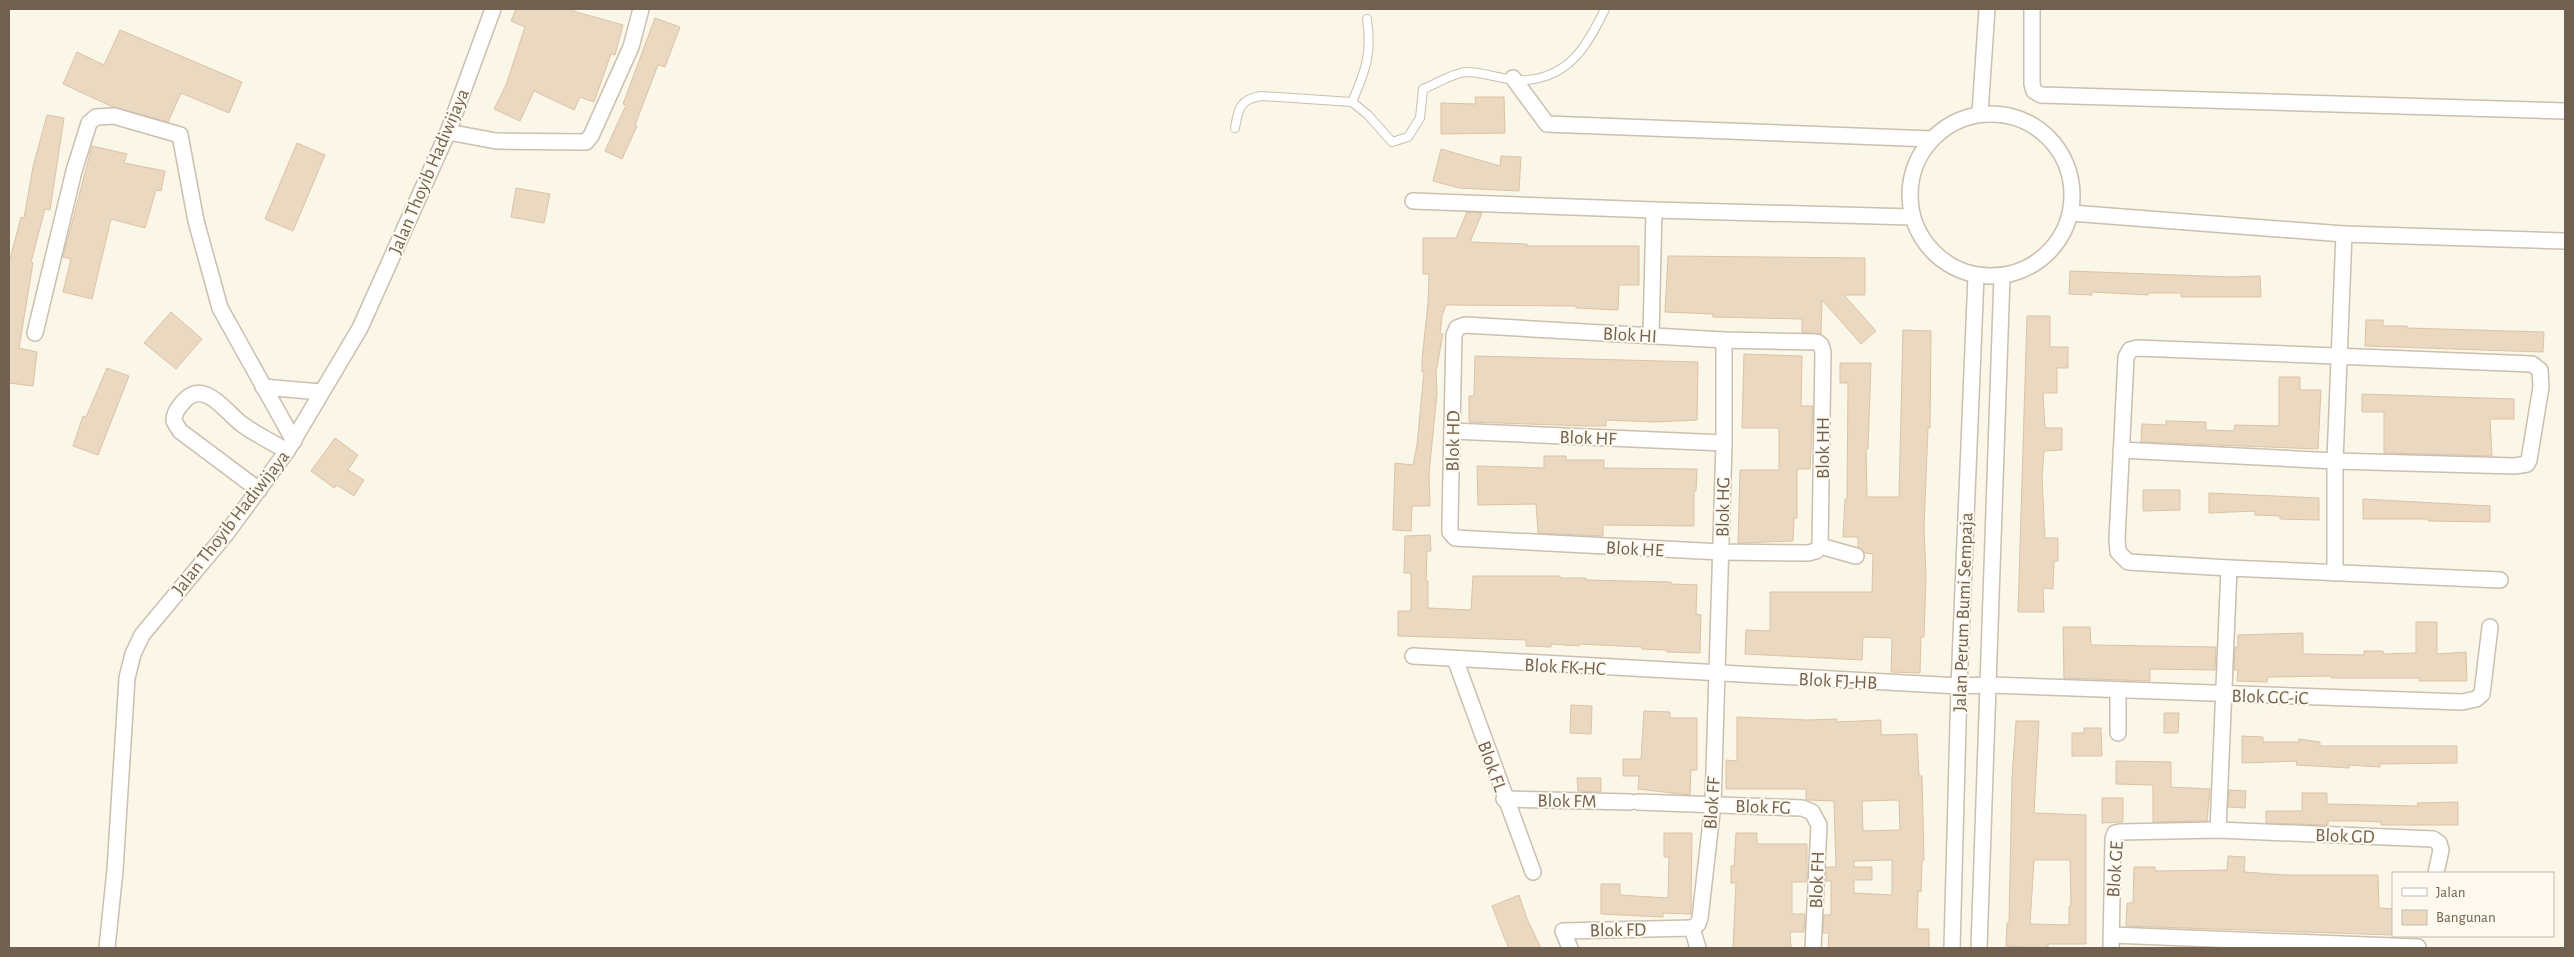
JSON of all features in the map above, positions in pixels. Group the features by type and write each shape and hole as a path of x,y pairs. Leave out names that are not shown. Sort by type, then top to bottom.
{"street":[{"name":"Jalan Thoyib Hadiwijaya","path":"107,948 115,870 127,678 133,654 142,635 154,618 226,534 290,446 360,328 448,132 494,9"},
{"path":"448,132 496,141 582,143 589,140 631,46 641,9"},
{"path":"1980,113 1987,9"},
{"path":"2032,9 2032,84 2034,91 2041,95 2565,111"},
{"path":"1513,78 1547,124 1932,139"},
{"path":"1980,113 2010,116 2036,127 2056,147 2070,172 2073,200 2071,213 2067,227 2052,250 2029,268 2002,276 1976,276 1954,268 1936,255 1921,238 1912,217 1909,189 1916,162 1932,139 1955,122 1980,113"},
{"path":"35,334 84,134 89,123 96,117 114,116 180,135 196,221 220,308 263,387 290,446"},
{"path":"1413,200 1654,210 1912,217"},
{"path":"1651,335 1654,210"},
{"path":"2071,213 2344,234 2564,241"},
{"path":"2335,573 2335,461 2344,234"},
{"name":"Jalan Perum Bumi Sempaja","path":"1952,948 1959,686 1976,276"},
{"name":"Jalan Perum Bumi Sempaja","path":"1979,948 2002,276"},
{"name":"Blok HI","path":"1454,335 1457,328 1476,325 1724,340 1811,341"},
{"name":"Blok HD","path":"1454,335 1450,532 1455,538 1463,540"},
{"name":"Blok HG","path":"1716,674 1724,442 1724,340"},
{"name":"Blok HH","path":"1811,341 1821,345 1823,352 1814,549"},
{"path":"2121,450 2335,461 2515,466 2527,464 2541,387 2540,370 2532,364 2340,358 2137,348 2130,350 2126,357 2121,450 2117,539 2118,552 2123,560 2128,562 2229,568 2500,580"},
{"path":"263,387 321,392"},
{"path":"259,490 180,431 174,420 178,408 189,396 202,393 210,396 242,425 290,446"},
{"name":"Blok HF","path":"1452,431 1724,442"},
{"name":"Blok HE","path":"1463,540 1721,552 1814,549 1856,556"},
{"path":"2218,830 2229,568"},
{"name":"Blok GC-iC","path":"1988,685 2224,695 2462,702 2476,699 2482,694 2490,627"},
{"name":"Blok FK-HC","path":"1413,656 1454,660 1716,674"},
{"name":"Blok FL","path":"1454,660 1504,799 1533,872"},
{"name":"Blok FJ-HB","path":"1716,674 1959,686 1988,685"},
{"name":"Blok FF","path":"1692,928 1698,924 1700,918 1712,804 1716,674"},
{"path":"2118,690 2118,733"},
{"name":"Blok FM","path":"1504,799 1712,804"},
{"name":"Blok FG","path":"1712,804 1802,808 1812,812"},
{"name":"Blok FH","path":"1812,812 1818,825 1813,948"},
{"name":"Blok GD","path":"2218,830 2433,839 2439,843 2440,850 2436,872"},
{"name":"Blok GE","path":"2112,942 2115,833 2218,830"},
{"path":"1692,928 1698,948"},
{"name":"Blok FD","path":"1570,948 1563,930 1692,928"},
{"path":"2112,942 2419,944"}],"lane":[{"path":"1235,128 1237,110 1242,102 1250,97 1261,96 1352,102 1368,115 1392,142 1408,137 1420,118 1423,89 1465,72 1527,80 1550,74 1575,60 1594,31 1605,9"},
{"path":"1352,102 1365,73 1369,56 1370,40 1367,19"}],"building":[{"path":"516,9 574,9 573,11 623,25 615,55 611,54 594,102 580,97 574,110 534,91 520,121 494,109 506,85 525,27 511,21"},
{"path":"655,18 680,27 665,67 658,65 635,125 637,126 622,159 605,151 626,105 623,104"},
{"path":"120,30 242,82 229,113 181,93 168,122 113,107 63,84 77,52 104,65"},
{"path":"1475,97 1504,97 1505,133 1441,134 1441,103 1476,104"},
{"path":"47,115 64,118 50,210 45,209 31,262 33,263 19,348 37,352 33,386 9,383 9,263 21,217 24,218 33,167"},
{"path":"297,143 325,155 293,231 265,219"},
{"path":"92,146 127,154 124,163 165,171 161,191 156,190 145,228 111,219 92,299 63,292 71,259 63,257"},
{"path":"1441,149 1500,166 1501,156 1521,157 1519,191 1459,188 1433,181"},
{"path":"516,188 550,194 544,223 511,217"},
{"path":"1467,212 1482,213 1470,242 1527,244 1527,246 1639,246 1639,285 1619,285 1618,310 1576,308 1576,306 1446,305 1442,316 1440,334 1443,334 1436,372 1437,394 1429,473 1430,506 1412,506 1411,531 1393,530 1395,463 1413,465 1417,445 1424,372 1422,372 1422,360 1429,274 1423,274 1423,238 1456,238"},
{"path":"1668,256 1865,258 1865,295 1844,295 1876,331 1861,344 1822,300 1821,334 1802,332 1802,319 1713,317 1713,314 1665,312"},
{"path":"2070,271 2231,277 2260,276 2261,297 2181,297 2181,293 2148,293 2148,295 2092,292 2092,295 2069,294"},
{"path":"171,312 202,339 176,369 144,343"},
{"path":"2027,316 2050,316 2050,347 2068,347 2068,368 2057,368 2057,393 2043,393 2045,428 2062,428 2062,450 2044,451 2042,478 2045,538 2058,538 2058,561 2054,561 2053,589 2043,588 2044,612 2018,612"},
{"path":"2366,320 2383,320 2383,326 2407,326 2407,328 2544,332 2543,352 2365,346"},
{"path":"1903,330 1931,331 1930,428 1928,428 1924,527 1926,577 1924,637 1921,637 1920,673 1891,672 1892,638 1863,637 1862,660 1745,654 1746,630 1770,631 1770,592 1872,592 1873,554 1865,553 1858,547 1858,537 1843,537 1845,499 1847,499 1848,383 1840,383 1840,363 1871,363 1868,449 1866,449 1867,497 1899,497"},
{"path":"1744,354 1802,356 1801,406 1813,406 1810,469 1797,469 1797,518 1794,518 1793,541 1738,543 1740,470 1779,470 1779,428 1742,428"},
{"path":"1475,356 1698,362 1697,420 1654,422 1606,420 1606,426 1469,422 1469,396 1474,396"},
{"path":"107,368 129,376 98,455 73,446 83,416 86,417"},
{"path":"2279,377 2300,377 2300,390 2321,390 2318,449 2141,442 2142,424 2166,425 2166,421 2206,422 2206,430 2234,431 2235,425 2279,426"},
{"path":"2362,394 2514,399 2514,419 2490,419 2492,456 2384,453 2384,412 2362,412"},
{"path":"335,438 358,455 348,470 364,480 354,496 337,485 334,488 311,471"},
{"path":"1544,456 1566,456 1566,460 1604,460 1604,468 1697,469 1696,491 1694,491 1694,526 1603,525 1603,536 1538,533 1536,504 1478,505 1477,466 1544,468"},
{"path":"2143,490 2180,490 2180,510 2143,511"},
{"path":"2209,493 2319,498 2319,520 2280,519 2280,516 2255,515 2255,511 2209,513"},
{"path":"2363,499 2490,506 2490,522 2428,521 2428,519 2363,519"},
{"path":"1430,535 1431,551 1427,551 1426,581 1428,581 1428,608 1471,610 1473,576 1560,576 1560,578 1586,578 1586,580 1671,582 1671,584 1697,585 1696,614 1701,615 1700,653 1667,652 1667,650 1642,649 1642,647 1579,644 1579,646 1551,644 1551,647 1526,646 1526,640 1398,636 1398,611 1411,611 1411,573 1404,573 1405,536"},
{"path":"2416,622 2437,622 2437,654 2466,652 2467,681 2419,681 2419,678 2331,678 2331,676 2268,677 2267,682 2237,681 2238,670 2234,670 2235,647 2238,647 2238,635 2303,633 2303,654 2364,655 2364,651 2383,651 2384,654 2416,653"},
{"path":"2063,627 2090,627 2091,645 2216,647 2215,670 2150,669 2150,681 2064,678"},
{"path":"1571,705 1592,706 1591,734 1570,733"},
{"path":"1644,711 1670,712 1670,718 1697,718 1697,770 1691,770 1690,795 1638,789 1639,776 1623,776 1623,759 1641,759"},
{"path":"2164,713 2179,713 2178,733 2164,733"},
{"path":"1737,717 1807,720 1837,719 1837,722 1881,720 1881,735 1917,734 1919,776 1922,776 1924,860 1922,860 1921,892 1918,891 1917,929 1929,929 1929,948 1828,948 1829,933 1823,933 1824,915 1830,915 1831,913 1831,881 1826,881 1826,867 1836,867 1834,801 1806,800 1806,789 1726,789 1726,760 1737,761","holes":["1899,800 1900,830 1863,831 1862,801","1892,860 1892,895 1854,893 1854,880 1872,880 1872,867 1854,867 1854,861"]},
{"path":"2016,721 2039,721 2034,813 2086,815 2086,944 2048,944 2048,948 2006,946 2007,923 2009,923 2012,777","holes":["2034,860 2070,860 2071,906 2069,906 2069,925 2030,924"]},
{"path":"2084,728 2101,728 2102,756 2072,756 2072,733 2084,733"},
{"path":"2242,736 2263,737 2263,742 2299,742 2299,739 2320,742 2320,746 2457,746 2457,763 2380,764 2380,767 2349,765 2349,768 2296,765 2297,761 2242,763"},
{"path":"2116,761 2171,762 2171,787 2210,789 2207,821 2153,822 2153,785 2116,784"},
{"path":"1577,778 1601,778 1601,792 1578,791"},
{"path":"2229,790 2246,791 2245,808 2228,807"},
{"path":"2302,793 2327,793 2327,804 2418,806 2417,803 2458,802 2458,825 2381,825 2381,822 2358,821 2328,821 2328,825 2266,823 2266,811 2302,811"},
{"path":"2102,798 2123,798 2123,822 2102,823"},
{"path":"1664,833 1692,833 1691,914 1663,913 1663,917 1601,914 1601,884 1620,884 1620,895 1668,898 1669,857 1664,857"},
{"path":"1736,833 1757,833 1757,844 1807,844 1807,882 1792,882 1792,914 1805,914 1804,932 1790,932 1791,948 1733,948 1736,883 1731,883 1731,866 1734,866"},
{"path":"2228,856 2245,857 2244,872 2285,875 2378,875 2379,908 2392,909 2392,935 2126,926 2127,903 2133,903 2134,867 2155,867 2155,871 2227,870"},
{"path":"1519,895 1527,919 1541,948 1509,948 1504,937 1492,906"}]}
